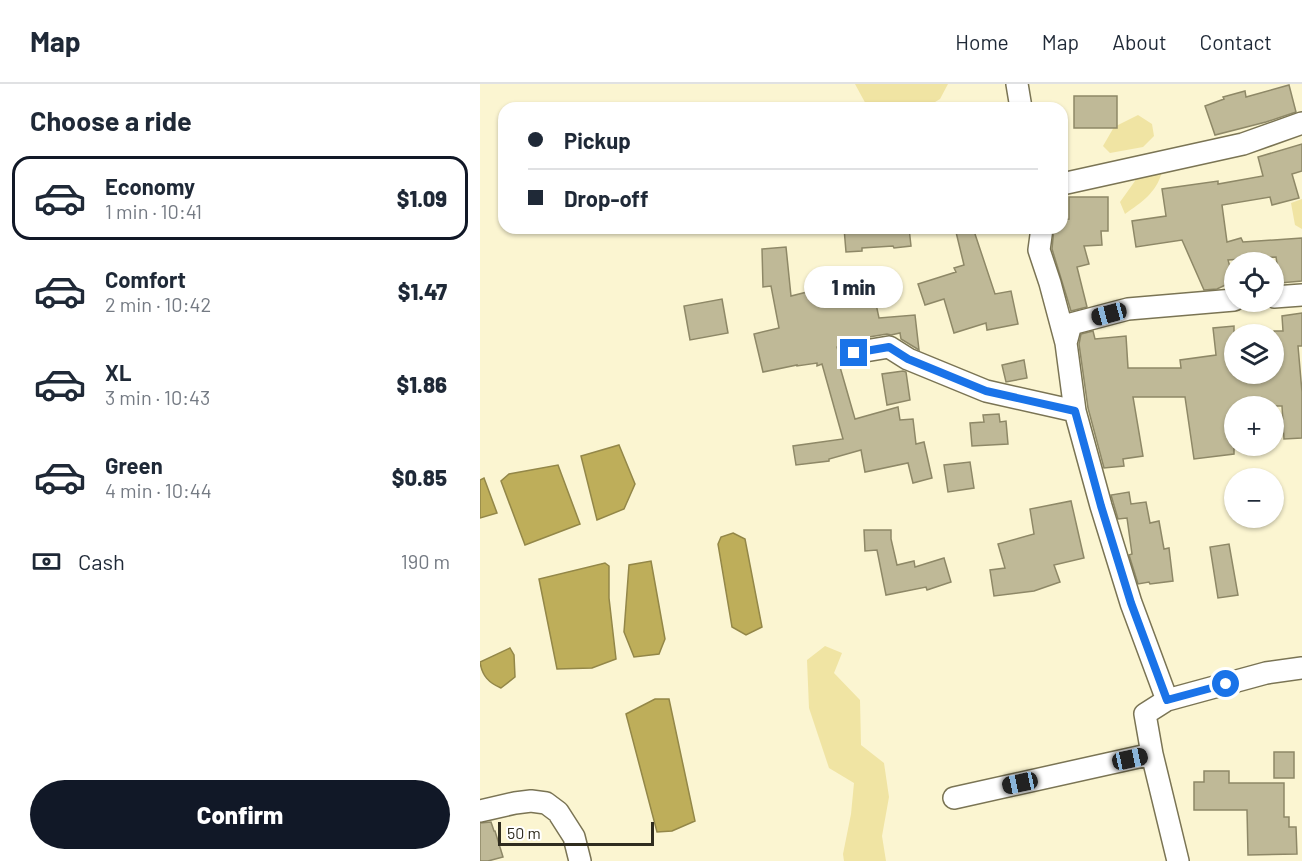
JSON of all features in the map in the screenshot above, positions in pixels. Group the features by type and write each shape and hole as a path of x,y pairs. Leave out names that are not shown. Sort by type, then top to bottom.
{"street":[{"path":"1017,84 1021,102"},
{"path":"1068,183 1243,144 1302,123"},
{"path":"1041,234 1039,250 1066,342 1075,411 1131,603 1167,700"},
{"path":"1284,296 1302,295"},
{"path":"1066,342 1071,324 1128,309 1224,301"},
{"path":"854,353 889,347 908,359 986,391 1075,411"},
{"path":"1179,861 1152,754 1145,714 1167,700 1266,673 1302,668"},
{"path":"954,798 1152,754"},
{"path":"480,811 514,803 531,801 546,803 558,812 574,837 580,861"}],"shaded area":[{"path":"855,84 948,84 940,99 935,102 865,102"},
{"path":"1138,115 1152,124 1154,136 1143,147 1110,153 1103,146 1114,127"},
{"path":"1136,165 1162,172 1152,191 1125,214 1120,202 1135,181"},
{"path":"1302,199 1302,229 1295,225 1291,203"},
{"path":"619,445 635,484 624,509 597,520 581,456"},
{"path":"558,465 580,524 525,545 501,481 509,474"},
{"path":"484,478 497,513 480,518 480,480"},
{"path":"733,533 745,539 762,627 746,635 732,627 718,544 721,537"},
{"path":"651,561 665,639 659,654 634,657 624,632 629,565"},
{"path":"605,563 609,566 609,598 616,659 592,668 557,669 539,579"},
{"path":"825,646 842,653 834,673 860,700 861,745 884,763 889,797 882,836 886,861 844,861 843,854 854,783 829,768 809,708 807,660"},
{"path":"510,648 514,655 515,677 501,688 487,678 480,662"},
{"path":"655,699 669,699 695,821 672,831 657,832 626,714"}],"building":[{"path":"1289,85 1296,112 1215,135 1205,106 1224,99 1223,97 1245,91 1246,97"},
{"path":"1074,96 1117,96 1117,128 1074,128"},
{"path":"1302,144 1302,171 1292,174 1299,198 1272,205 1270,197 1222,205 1227,242 1241,238 1243,242 1302,238 1302,281 1284,283 1284,252 1224,252 1224,286 1204,290 1182,240 1136,247 1132,221 1166,216 1162,189 1218,181 1218,184 1263,176 1258,157"},
{"path":"1069,197 1108,197 1108,231 1101,231 1102,245 1084,246 1089,264 1077,267 1087,307 1071,311 1052,249 1053,234 1068,234"},
{"path":"844,234 910,234 911,246 862,248 862,251 846,252"},
{"path":"956,234 975,234 995,294 1011,291 1018,324 987,330 986,323 954,333 944,299 925,305 918,284 956,272 954,268 964,265"},
{"path":"786,247 791,296 823,288 826,301 873,290 879,318 915,315 919,350 901,339 900,333 887,334 851,340 837,347 841,360 838,360 855,419 898,407 900,420 913,419 916,444 924,442 932,478 913,483 908,463 865,472 861,450 829,459 829,461 796,465 793,446 843,439 822,364 797,365 763,372 754,334 779,328 771,286 763,287 762,249"},
{"path":"722,299 728,333 690,340 684,306"},
{"path":"1302,313 1302,346 1298,346 1302,392 1302,438 1284,439 1284,396 1224,396 1224,455 1194,459 1185,397 1133,397 1143,456 1123,459 1124,466 1104,468 1088,408 1079,344 1081,334 1093,331 1095,339 1126,336 1128,368 1181,368 1180,360 1216,355 1213,328 1224,327 1224,384 1284,384 1282,316"},
{"path":"1024,360 1027,378 1006,382 1002,365"},
{"path":"906,372 910,400 887,405 882,374"},
{"path":"999,414 1000,422 1006,421 1008,444 972,446 970,423 984,422 983,415"},
{"path":"970,462 974,488 948,492 944,465"},
{"path":"1129,492 1131,504 1146,502 1150,523 1159,521 1164,549 1169,548 1173,581 1138,584 1129,555 1132,554 1127,518 1118,519 1111,495"},
{"path":"1071,501 1084,558 1054,565 1060,582 1034,591 994,596 990,570 1005,568 998,544 1034,534 1030,509"},
{"path":"864,530 891,530 897,565 914,561 915,567 944,558 951,582 927,590 926,587 886,595 877,550 865,551"},
{"path":"1229,544 1238,595 1218,598 1210,547"},
{"path":"1274,752 1294,752 1294,778 1274,778"},
{"path":"1204,771 1229,771 1229,783 1284,783 1284,817 1289,817 1289,827 1296,827 1297,854 1248,855 1247,810 1194,810 1194,782 1204,782"},
{"path":"491,822 503,857 480,861 480,823"}],"route":[{"path":"854,353 889,347 908,359 986,391 1075,411 1131,603 1167,700 1226,684"}]}
